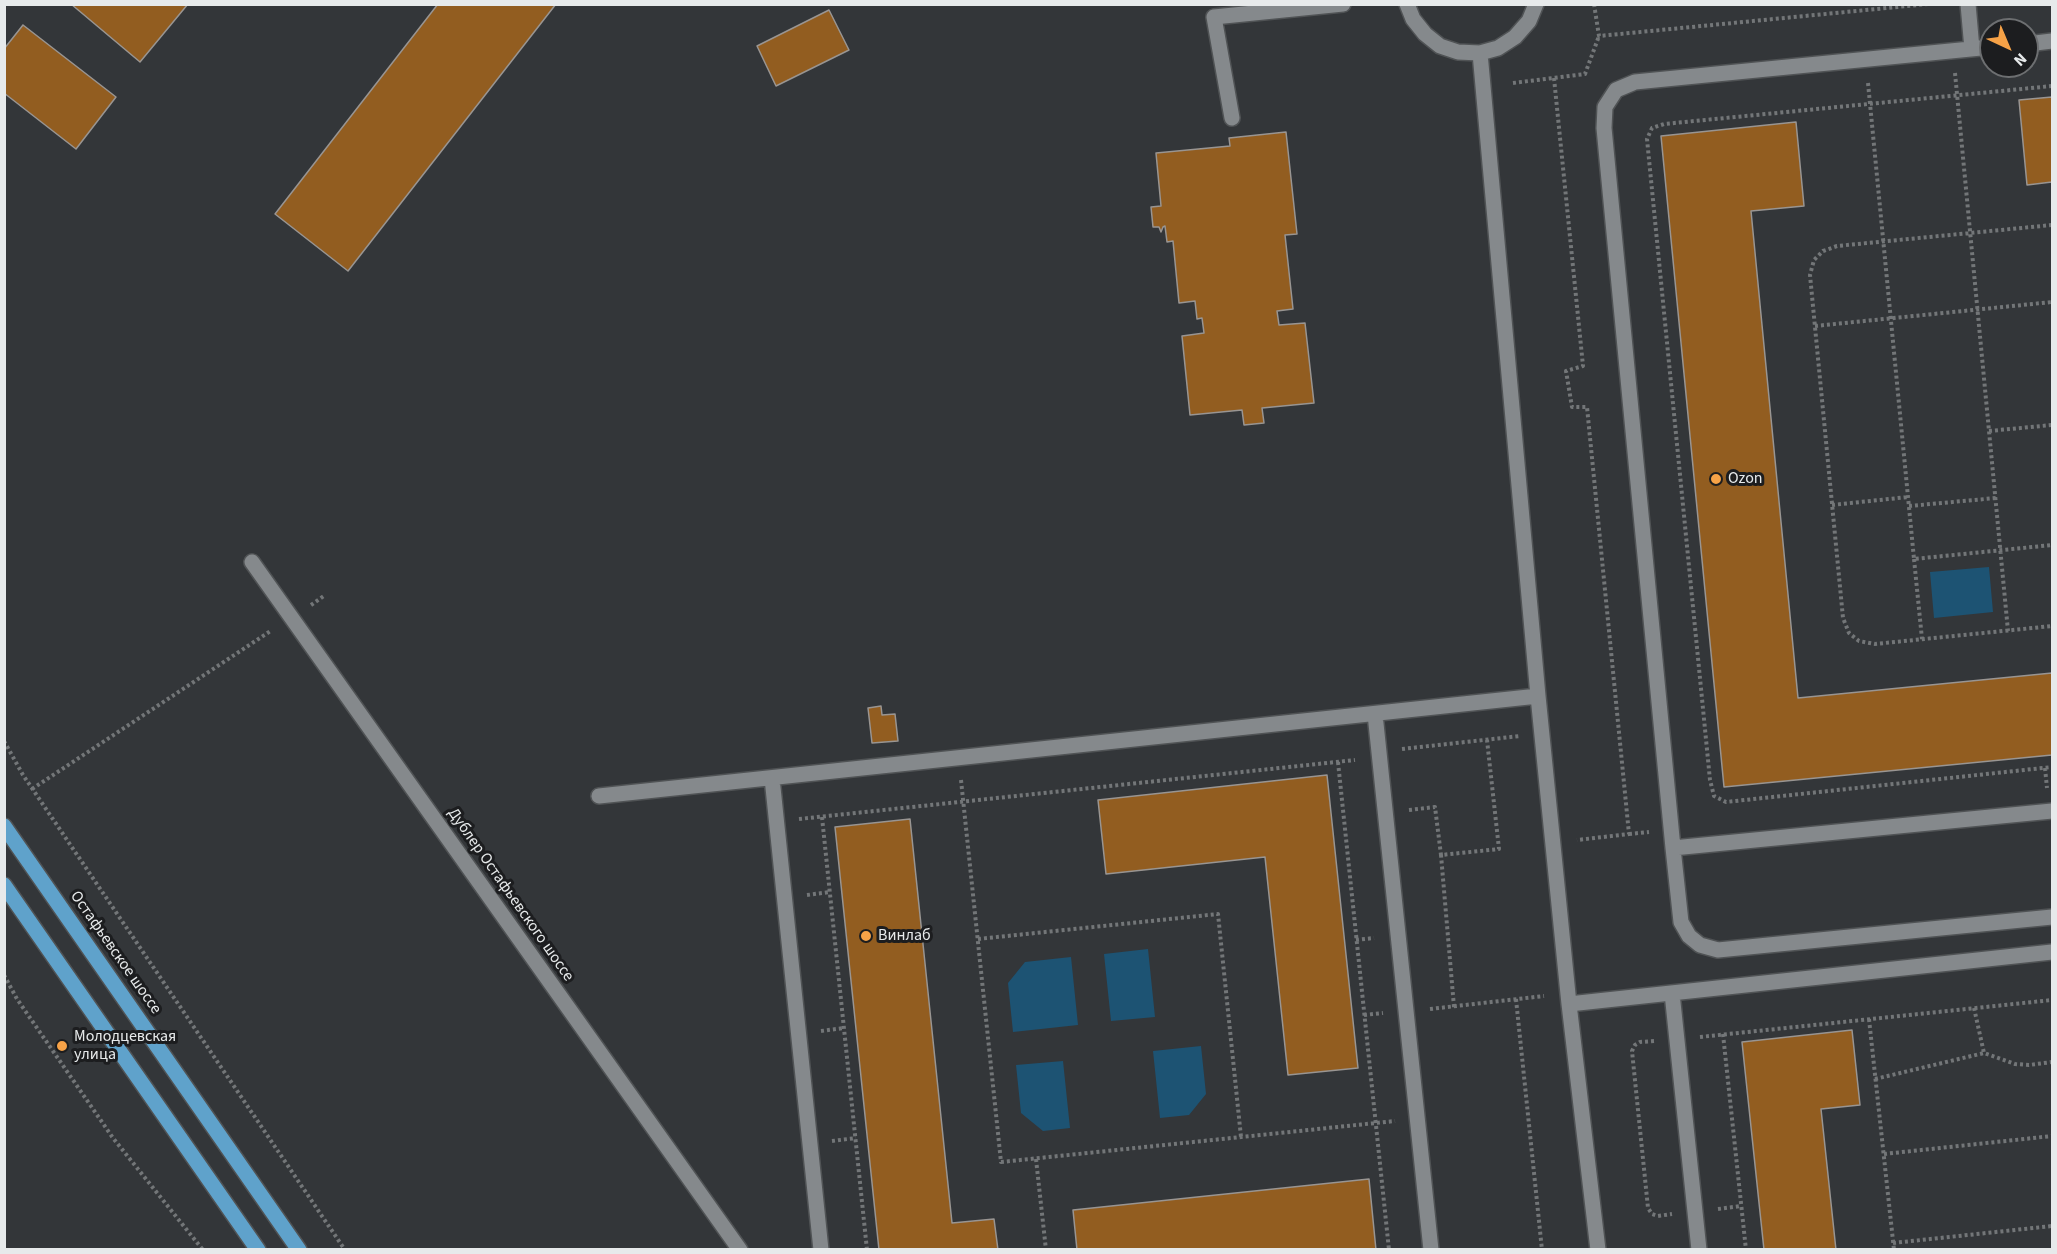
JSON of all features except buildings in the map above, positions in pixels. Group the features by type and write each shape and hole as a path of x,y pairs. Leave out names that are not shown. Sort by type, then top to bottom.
{"main road":[{"name":"Остафьевское шоссе","path":"4,826 299,1250"},
{"path":"4,885 258,1250"}],"street":[{"path":"1232,118 1214,17 1343,4"},
{"path":"1407,4 1413,19 1425,34 1440,46 1458,52 1480,53 1498,48 1515,37 1529,21 1536,4"},
{"path":"1968,4 1972,49"},
{"path":"1979,48 1635,82 1616,90 1605,106 1604,128 1681,922 1689,936 1700,945 1718,950 2052,917"},
{"path":"1480,53 1538,696 1569,1004 1598,1250"},
{"name":"Дублер Остафьевского шоссе","path":"252,562 740,1250"},
{"path":"599,796 1538,696"},
{"path":"1375,714 1431,1250"},
{"path":"772,778 821,1250"},
{"path":"1673,848 2052,811"},
{"path":"1569,1004 2052,952"},
{"path":"1672,993 1699,1250"}],"path":[{"path":"1513,83 1585,74 1599,36 1594,4"},
{"path":"1599,36 1928,4"},
{"path":"1952,51 2008,631"},
{"path":"1866,60 1922,639"},
{"path":"1554,78 1583,366 1566,372 1572,407 1587,407 1629,834 1577,840"},
{"path":"2052,86 1664,124 1653,128 1647,139 1710,780 1714,796 1726,802 2052,767"},
{"path":"2052,225 1837,246 1823,251 1814,260 1810,275 1843,618 1849,633 1859,641 1875,644 2052,626"},
{"path":"1815,326 2052,302"},
{"path":"1989,431 2052,425"},
{"path":"1832,505 1908,497"},
{"path":"1909,506 1996,498"},
{"path":"1914,559 2052,545"},
{"path":"32,789 325,595"},
{"path":"777,821 1338,762 1380,754 1524,736"},
{"path":"1441,855 1499,849 1487,740"},
{"path":"4,741 32,789 345,1250"},
{"path":"959,758 1001,1162 1417,1118"},
{"path":"1338,762 1389,1250"},
{"path":"1386,812 1435,807 1454,1007"},
{"path":"822,817 867,1250"},
{"path":"978,939 1218,914 1241,1137"},
{"path":"4,975 17,999 113,1138 203,1250"},
{"path":"1364,1015 1551,995"},
{"path":"1516,999 1542,1250"},
{"path":"1746,1250 1723,1034 2052,1000"},
{"path":"1974,1008 1984,1053"},
{"path":"1869,1019 1894,1250"},
{"path":"1875,1079 1984,1053 2015,1064 2052,1062"},
{"path":"1884,1154 2052,1136"},
{"path":"1036,1159 1046,1250"},
{"path":"1893,1243 2052,1226"}],"shaded area":[{"path":"1989,567 1993,612 1934,618 1930,572"},
{"path":"1148,949 1155,1017 1111,1021 1104,954"},
{"path":"1071,957 1078,1025 1013,1032 1008,983 1025,962"},
{"path":"1201,1046 1206,1094 1189,1115 1160,1118 1153,1051"},
{"path":"1063,1061 1070,1128 1043,1131 1021,1113 1016,1065"}],"place":[{"name":"Ozon","path":"1716,479"},
{"name":"Винлаб","path":"866,936"},
{"name":"Молодцевская улица","path":"62,1046"}]}
